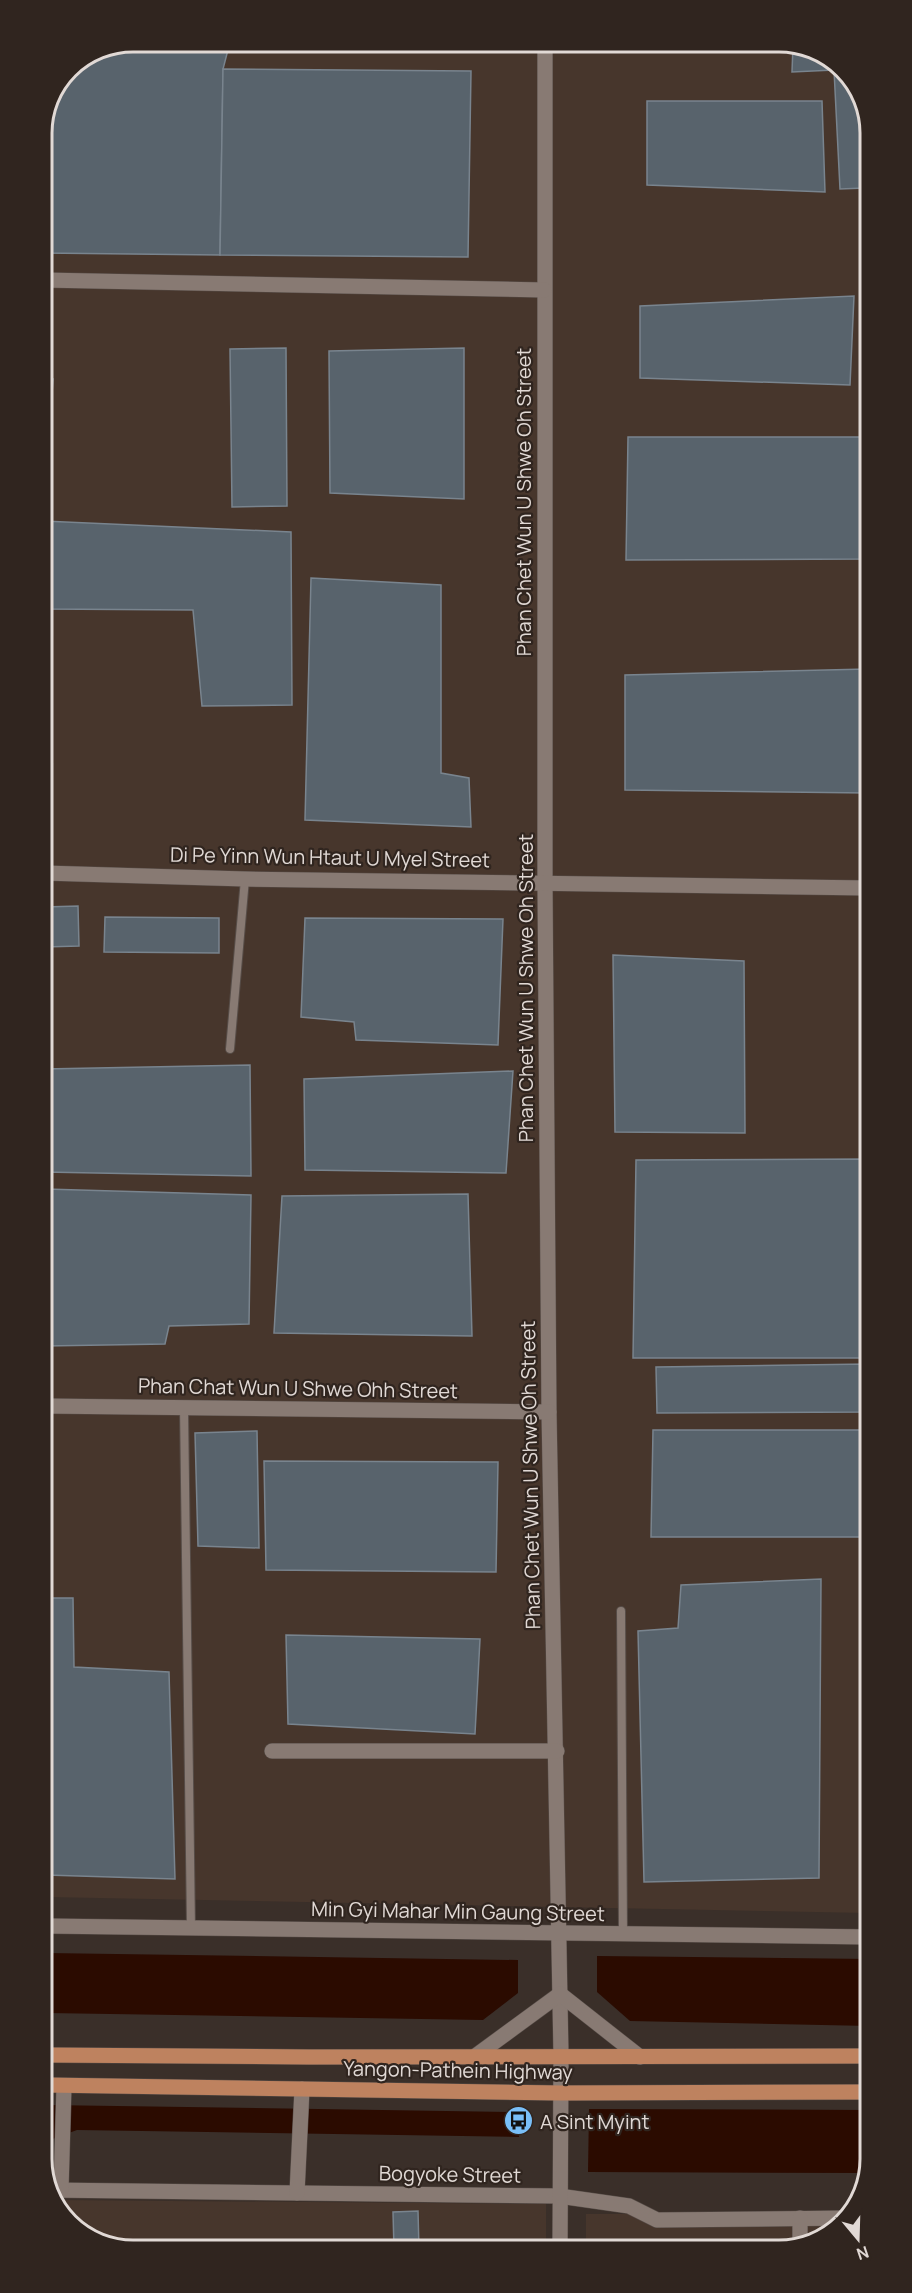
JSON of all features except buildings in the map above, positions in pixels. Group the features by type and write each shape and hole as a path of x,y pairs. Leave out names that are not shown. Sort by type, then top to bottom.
{"main road":[{"name":"Yangon-Pathein Highway","path":"52,2055 860,2056"},
{"name":"Yangon-Pathein Highway","path":"52,2087 63,2090 302,2093 860,2092"}],"street":[{"name":"Phan Chet Wun U Shwe Oh Street","path":"545,53 545,882 549,1412 561,2055 560,2240"},
{"path":"53,280 544,290"},
{"name":"Di Pe Yinn Wun Htaut U Myel Street","path":"53,873 245,879 860,888"},
{"name":"Phan Chat Wun U Shwe Ohh Street","path":"52,1406 549,1412"},
{"path":"272,1751 557,1751"},
{"name":"Min Gyi Mahar Min Gaung Street","path":"52,1926 860,1936"},
{"path":"474,2057 560,1995 640,2057"},
{"path":"56,2184 61,2166 63,2090"},
{"path":"297,2193 302,2093"},
{"name":"Bogyoke Street","path":"59,2190 560,2196 629,2206 657,2220 828,2218"},
{"path":"800,2218 800,2237"}],"lane":[{"path":"230,1049 245,879"},
{"path":"184,1408 191,1929"},
{"path":"621,1611 623,1934"}],"shaded area":[{"path":"133,53 784,53 810,59 828,69 843,84 855,107 860,133 860,1913 52,1897 53,128 55,112 66,88 88,66 102,59 117,54"},
{"path":"52,1953 518,1960 518,1993 483,2020 52,2013"},
{"path":"597,1956 860,1959 860,2026 630,2021 597,1992"},
{"path":"52,2105 518,2112 519,2137 77,2130 52,2139"},
{"path":"589,2109 860,2110 858,2173 588,2172"},
{"path":"63,2200 546,2204 546,2240 128,2240 107,2236 84,2224"},
{"path":"586,2214 828,2214 828,2224 824,2227 805,2236 779,2240 586,2240"}],"place":[{"name":"A Sint Myint","path":"519,2121"}]}
